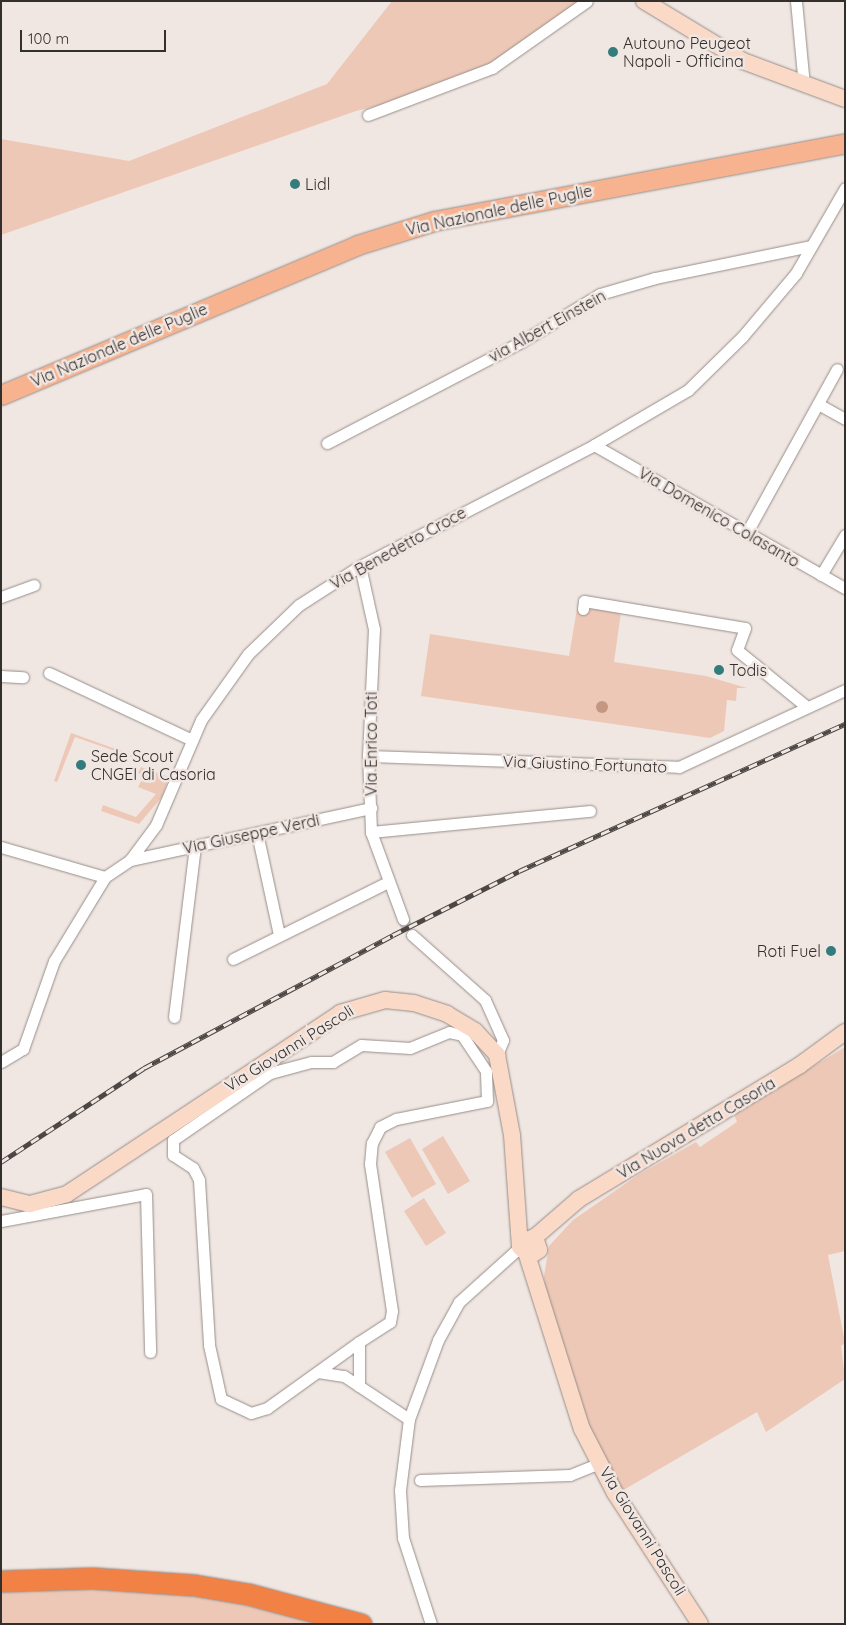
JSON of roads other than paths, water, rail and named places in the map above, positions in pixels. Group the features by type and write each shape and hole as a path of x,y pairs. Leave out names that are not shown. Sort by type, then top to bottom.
{"highway":[{"path":"4,1581 92,1578 194,1585 248,1594 361,1624"}],"main road":[{"name":"Via Nazionale delle Puglie","path":"1,396 357,245 434,221 845,143"}],"street":[{"path":"368,115 491,71 587,1"},
{"path":"644,1 705,42 804,85 845,99"},
{"path":"796,1 804,85"},
{"name":"Via Benedetto Croce","path":"1,1062 22,1049 54,961 105,877 130,860 169,802 192,740 223,686 248,654 299,605 360,566 594,445 688,390 742,337 796,273 845,188"},
{"name":"via Albert Einstein","path":"327,443 521,342 600,294 673,274 811,246"},
{"path":"747,532 837,370"},
{"path":"818,404 845,419"},
{"name":"Via Domenico Colasanto","path":"594,445 845,588"},
{"path":"821,575 845,535"},
{"name":"Via Enrico Toti","path":"360,566 374,629 368,756 371,832 386,882 403,919"},
{"path":"1,597 34,584"},
{"path":"583,610 584,601 745,628 737,650 807,707"},
{"path":"50,673 192,740"},
{"path":"1,676 23,677"},
{"name":"Via Giustino Fortunato","path":"368,756 679,767 845,690"},
{"name":"Via Giuseppe Verdi","path":"130,860 371,808"},
{"path":"371,832 590,811"},
{"path":"257,832 279,936"},
{"path":"174,1018 195,846"},
{"path":"1,847 105,877"},
{"path":"233,959 386,882"},
{"path":"412,935 485,1000 503,1040 497,1055"},
{"name":"Via Giovanni Pascoli","path":"1,1197 30,1204 67,1194 227,1086 359,1005 414,1003 447,1014 475,1031 497,1055 518,1208 539,1295 582,1429 600,1463 700,1624"},
{"path":"449,1032 462,1035 486,1071 487,1101 396,1119 380,1127 372,1143 370,1164 392,1311 390,1322 359,1342 268,1408 251,1413 221,1399 209,1345 199,1180 193,1168 173,1155 173,1140 270,1073 311,1062 333,1062 361,1045 410,1048 449,1032"},
{"name":"Via Nuova detta Casoria","path":"527,1247 580,1199 800,1065 845,1032"},
{"path":"1,1221 146,1194 150,1352"},
{"path":"430,1624 404,1538 400,1490 409,1419 438,1340 459,1302 527,1247"},
{"path":"359,1342 359,1386"},
{"path":"318,1372 338,1374 409,1419"},
{"path":"420,1480 570,1475 600,1463"}],"tunnel":[{"path":"403,919 412,935"}],"railway":[{"path":"1,1162 144,1068 393,935 519,871 845,724"}],"place":[{"name":"Autouno Peugeot Napoli - Officina","path":"613,52"},
{"name":"Lidl","path":"295,184"},
{"name":"Todis","path":"719,670"},
{"name":"Sede Scout CNGEI di Casoria","path":"81,765"},
{"name":"Roti Fuel","path":"831,951"}]}
